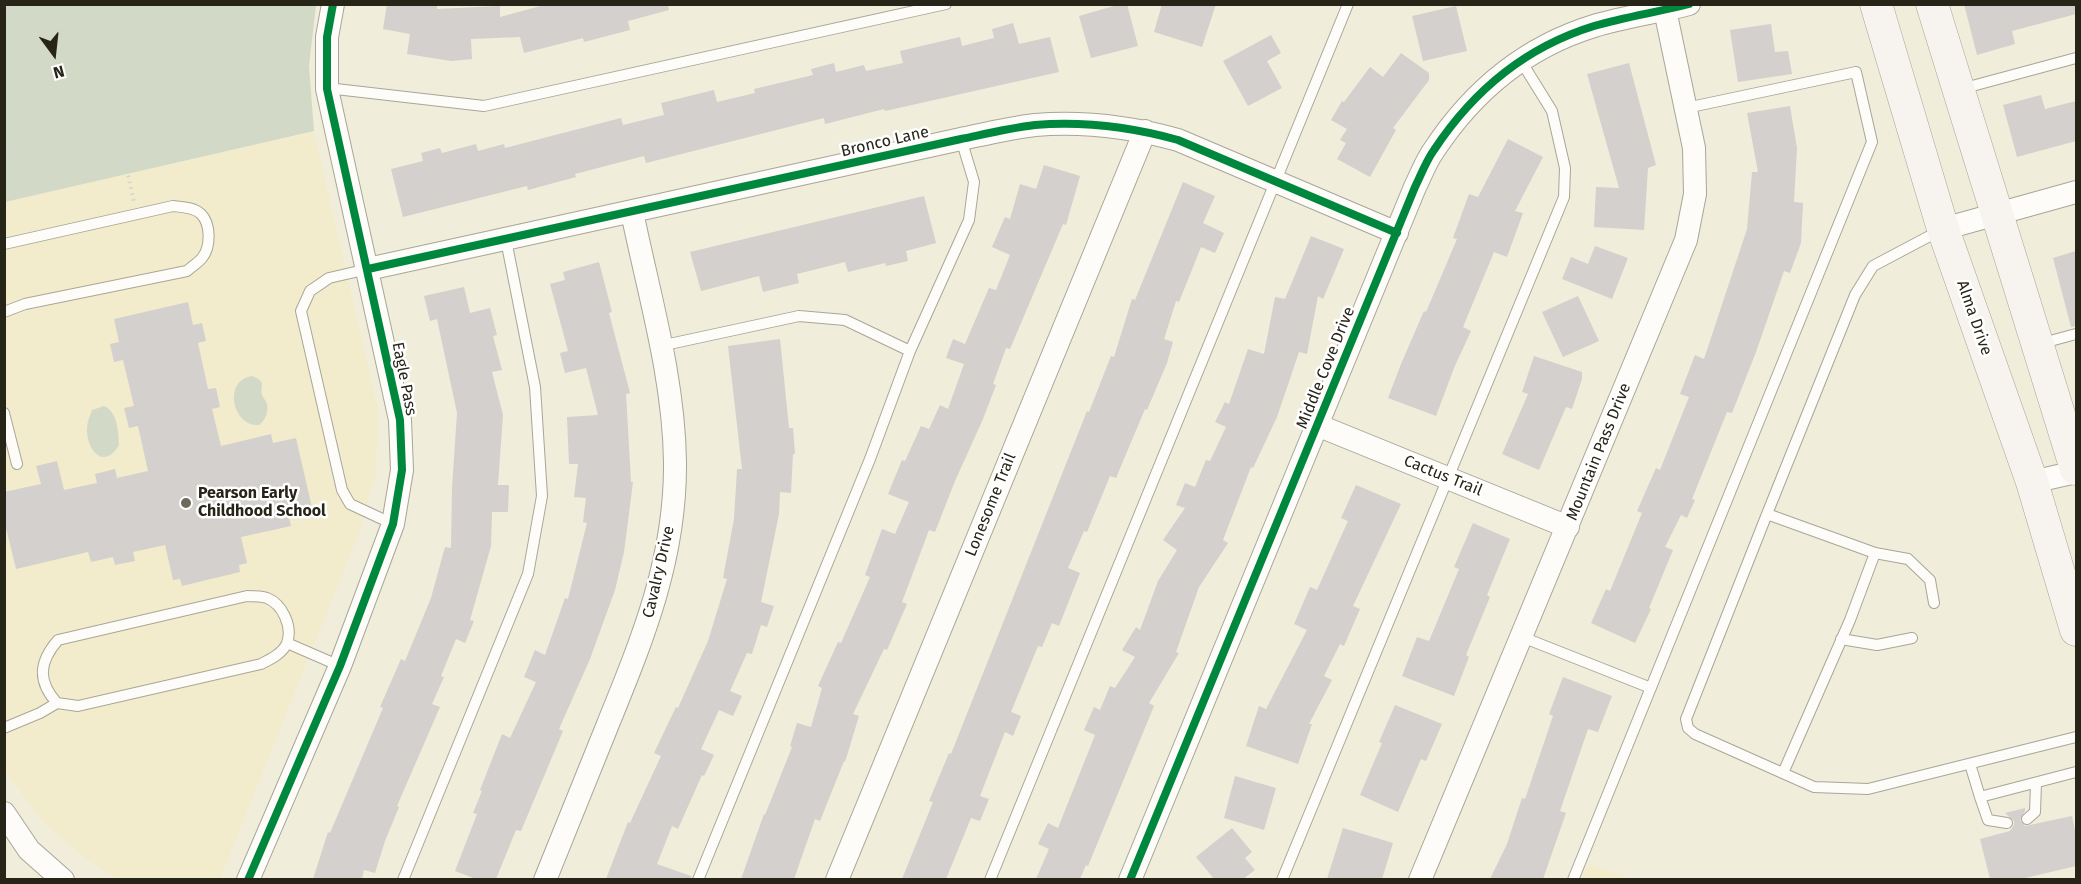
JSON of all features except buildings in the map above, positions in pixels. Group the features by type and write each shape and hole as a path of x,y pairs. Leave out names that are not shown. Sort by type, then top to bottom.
{"main road":[{"name":"Alma Drive","path":"1876,4 1943,229 2032,482 2076,630"},
{"path":"1932,4 2076,471"}],"street":[{"name":"Eagle Pass","path":"248,879 340,666 393,524 402,470 400,420 327,88 327,37 333,4"},
{"name":"Middle Cove Drive","path":"1130,879 1397,233 1433,152 1467,105 1511,66 1549,44 1594,26 1689,4"},
{"name":"Mountain Pass Drive","path":"1420,879 1686,240 1695,194 1694,148 1665,10"},
{"name":"Bronco Lane","path":"368,269 1034,125 1092,124 1145,131 1178,140 1397,233"},
{"name":"Lonesome Trail","path":"837,879 1145,131"},
{"path":"1943,229 2076,192"},
{"name":"Cavalry Drive","path":"544,879 639,648 656,599 670,532 675,463 670,394 632,213"},
{"name":"Cactus Trail","path":"1317,425 1568,527"},
{"path":"2032,482 2076,471"},
{"path":"4,813 29,850 63,879"}],"lane":[{"path":"327,88 484,106 946,4"},
{"path":"990,879 1348,4"},
{"path":"1959,89 2076,58"},
{"path":"1282,879 1564,197 1564,168 1552,111 1521,61"},
{"path":"1574,879 1872,142 1856,72 1686,108"},
{"path":"698,879 870,459 910,351 969,220 974,182 961,139"},
{"path":"4,244 173,206 190,208 201,214 207,227 209,243 202,258 187,271 25,304 4,312"},
{"path":"1943,229 1873,266 1855,295 1686,719 1688,728 1695,734 1814,787 1868,789 2076,737"},
{"path":"403,879 528,574 542,496 536,387 506,240"},
{"path":"368,269 329,278 310,291 302,311 342,490 350,504 393,524"},
{"path":"660,346 799,316 845,320 910,351"},
{"path":"2038,344 2076,334"},
{"path":"4,413 17,464"},
{"path":"1767,514 1875,553 1908,559 1930,580 1934,603"},
{"path":"1783,773 1841,639 1875,553"},
{"path":"4,728 57,703 78,706 261,664 277,655 287,643 289,628 283,611 267,598 247,596 58,640 48,652 43,671 45,690 57,703"},
{"path":"1522,637 1651,688"},
{"path":"1841,639 1877,645 1912,638"},
{"path":"287,643 340,666"},
{"path":"1970,764 1988,820 2007,823"},
{"path":"1980,797 2076,772"},
{"path":"2027,819 2035,812 2036,783"}],"path":[{"path":"4,155 67,128 116,117 142,113 174,115 205,123 225,123 243,114 282,80 271,55 269,35 270,17 275,4"},
{"path":"116,117 131,187"}],"shaded area":[{"name":"Pearson Early Childhood School","path":"314,131 378,410 376,473 359,533 220,879 119,879 89,861 43,822 5,772 4,202"},
{"path":"1589,863 1630,879 1582,879"}],"green space":[{"path":"4,5 316,5 309,66 314,131 5,202"},
{"path":"252,376 261,382 262,395 267,403 267,413 259,425 250,424 243,419 234,403 237,386"},
{"path":"104,406 115,417 119,445 113,453 102,457 97,455 89,444 87,428 92,410"}],"cycle path":[{"path":"248,880 340,666 393,524 402,470 400,420 327,89 327,37 333,4"},
{"path":"1130,880 1415,187 1431,154 1449,129 1484,90 1524,59 1546,46 1594,26 1689,4"},
{"path":"368,269 988,133 1053,124 1107,126 1178,140 1397,233"}],"place":[{"name":"Pearson Early Childhood School","path":"186,503"}]}
